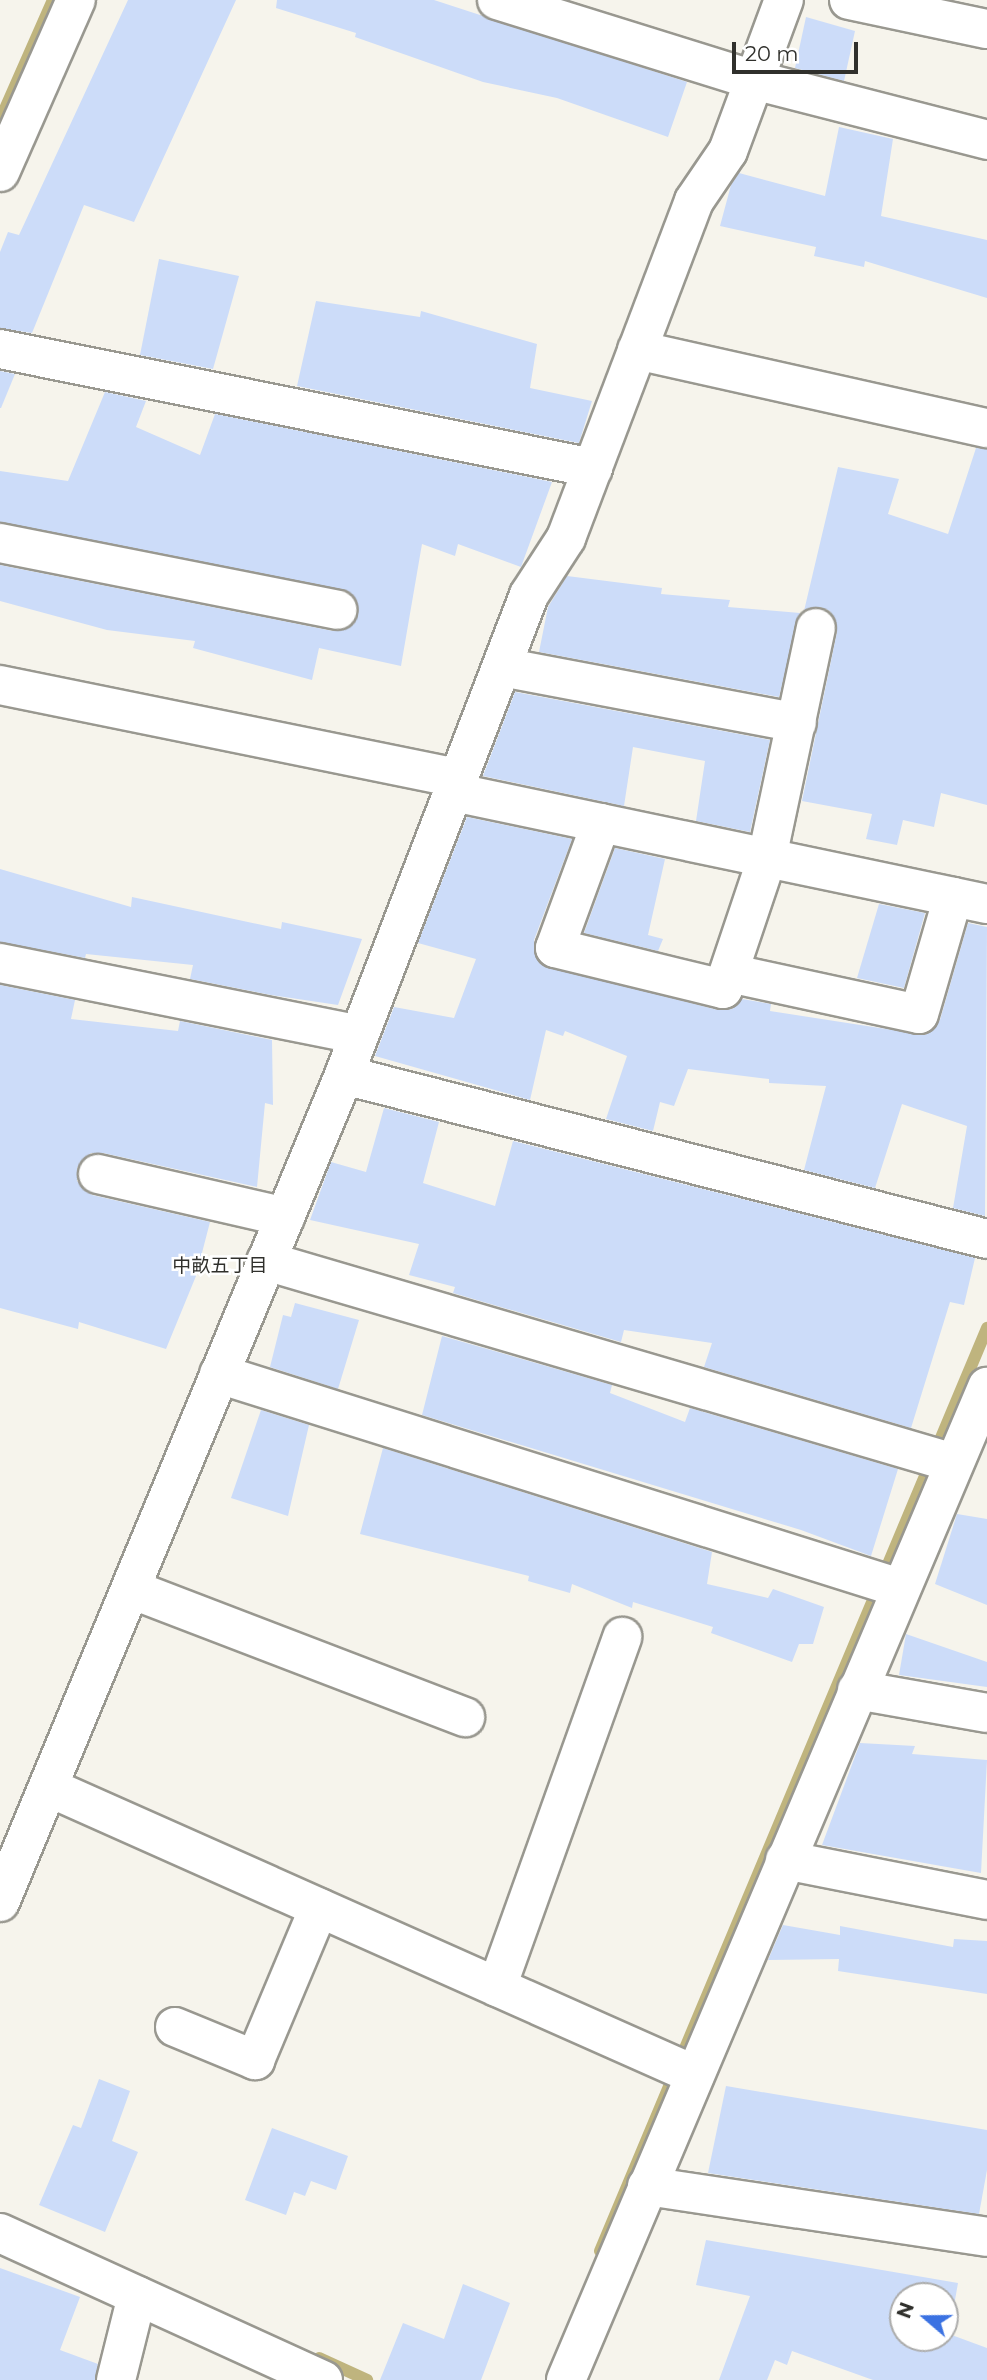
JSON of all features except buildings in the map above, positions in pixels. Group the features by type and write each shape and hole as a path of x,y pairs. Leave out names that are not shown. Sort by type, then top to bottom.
{"street":[{"path":"0,172 14,107 76,0"},
{"path":"497,0 754,80 987,140"},
{"path":"0,1902 344,1075 529,595 566,538 694,201 727,151 784,0"},
{"path":"849,0 987,29"},
{"path":"0,349 593,468"},
{"path":"637,350 987,428"},
{"path":"0,543 337,610"},
{"path":"601,823 555,948 723,989 766,858 816,628"},
{"path":"502,667 797,723"},
{"path":"0,685 456,785 601,823 970,900 919,1014 729,973"},
{"path":"0,963 359,1035"},
{"path":"344,1075 987,1239"},
{"path":"98,1174 285,1217"},
{"path":"267,1261 954,1462"},
{"path":"219,1374 900,1588"},
{"path":"566,2380 648,2186 680,2069 785,1860 987,1387"},
{"path":"131,1589 465,1717"},
{"path":"497,1987 622,1637"},
{"path":"857,1690 987,1713"},
{"path":"48,1787 680,2069"},
{"path":"785,1860 987,1900"},
{"path":"175,2027 255,2060 319,1908"},
{"path":"648,2186 987,2237"},
{"path":"0,2233 323,2380"},
{"path":"116,2380 137,2295"}],"waterway":[{"path":"0,120 53,0"},
{"path":"600,2251 987,1328"},
{"path":"319,2358 367,2380"}],"district":[{"name":"中畝五丁目","path":"220,1266"}]}
